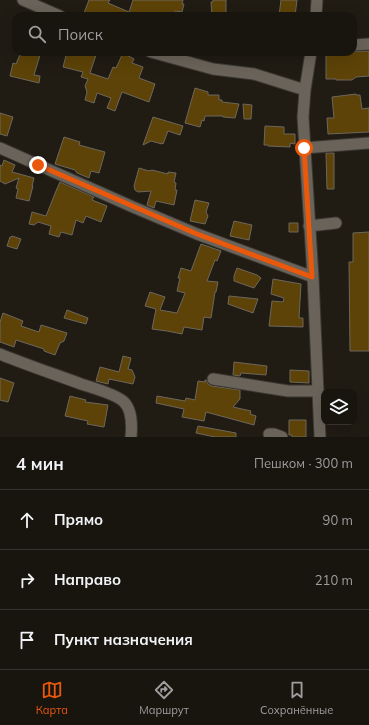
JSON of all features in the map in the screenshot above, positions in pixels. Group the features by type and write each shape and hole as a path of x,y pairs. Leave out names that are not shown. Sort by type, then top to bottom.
{"street":[{"path":"23,0 51,12"},
{"path":"316,12 317,0"},
{"path":"357,45 369,44"},
{"path":"166,56 213,68 254,74 305,90"},
{"path":"310,56 305,90 303,117 320,437"},
{"path":"304,148 369,143"},
{"path":"0,148 197,234 312,277"},
{"path":"309,226 336,223"},
{"path":"0,354 103,391 124,401 129,410 132,424 131,437"},
{"path":"213,379 288,391 318,391"},
{"path":"269,434 282,437"}],"building":[{"path":"89,0 110,0 108,3 129,12 84,12"},
{"path":"133,0 183,0 182,4 184,4 182,12 129,12"},
{"path":"213,0 226,0 226,12 212,12 211,2 213,2"},
{"path":"281,0 297,0 296,12 280,12"},
{"path":"357,51 369,51 369,76 356,77 352,80 326,79 326,56 357,56"},
{"path":"19,56 40,56 34,75 40,76 39,83 10,76 13,63 16,64"},
{"path":"66,56 96,56 90,73 108,79 113,67 116,68 122,56 128,56 134,59 132,63 143,67 139,78 155,84 149,102 122,92 115,111 107,108 111,98 97,93 94,103 85,100 87,92 85,86 88,79 81,77 83,72 63,67"},
{"path":"195,88 208,92 208,95 219,95 219,100 222,100 222,102 239,104 235,118 205,116 200,127 185,123"},
{"path":"356,94 360,95 362,109 369,108 369,132 328,134 327,118 334,118 332,97"},
{"path":"243,104 252,105 251,119 244,119"},
{"path":"0,113 13,117 7,136 0,134"},
{"path":"153,117 183,126 180,135 168,131 163,144 151,141 143,145"},
{"path":"265,126 284,127 284,134 295,134 295,144 290,143 290,147 264,145"},
{"path":"64,137 80,142 79,145 105,152 99,173 91,171 89,178 77,173 75,170 55,164"},
{"path":"326,153 334,153 334,189 327,189"},
{"path":"4,160 15,165 12,172 34,178 29,201 16,198 18,189 16,188 19,178 5,184 0,181 0,165 2,166"},
{"path":"139,168 168,174 168,172 176,173 174,182 176,183 175,190 177,190 174,205 156,201 154,208 147,205 151,191 138,192 135,190 134,186"},
{"path":"60,182 94,197 92,200 107,206 101,222 86,216 83,223 76,220 72,235 61,232 59,237 49,234 51,226 38,222 34,225 29,224 32,212 46,216"},
{"path":"195,200 209,203 206,212 208,216 205,224 190,221"},
{"path":"234,221 252,225 249,240 230,236"},
{"path":"289,223 298,223 298,232 289,232"},
{"path":"369,232 369,351 350,351 349,262 353,262 353,233"},
{"path":"12,236 21,239 17,249 7,246 10,237"},
{"path":"201,244 221,251 217,261 215,260 207,281 218,282 211,318 204,317 202,330 184,327 182,334 152,329 156,309 145,306 150,292 165,297 160,310 177,313 185,293 177,291 180,278 178,278 181,268 191,271"},
{"path":"237,268 257,275 261,278 254,288 234,281"},
{"path":"273,279 301,284 299,318 303,318 303,327 269,326 272,301 283,302 284,298 271,294"},
{"path":"229,296 258,299 253,313 228,304"},
{"path":"67,310 88,318 86,324 64,318"},
{"path":"3,313 23,321 21,326 39,332 41,325 67,333 64,341 60,343 55,355 44,351 44,349 16,340 14,347 0,342 0,322"},
{"path":"123,356 131,358 128,369 132,370 135,377 133,384 109,379 108,384 96,381 100,367 119,372"},
{"path":"234,362 267,366 266,375 241,373 240,376 233,375"},
{"path":"290,370 309,371 309,383 290,382"},
{"path":"0,378 14,383 8,402 0,400"},
{"path":"205,380 212,386 240,390 240,399 233,407 251,411 250,414 256,416 254,425 206,412 204,421 182,417 184,409 156,403 157,396 185,401 186,398 195,400 198,381 205,382"},
{"path":"70,396 86,400 85,402 108,405 104,427 87,424 88,421 65,416"},
{"path":"289,420 306,420 306,437 292,437 292,435 289,435"},
{"path":"198,426 236,433 236,437 215,437 196,433"}],"route":[{"path":"38,165 197,234 312,277 304,148"}]}
